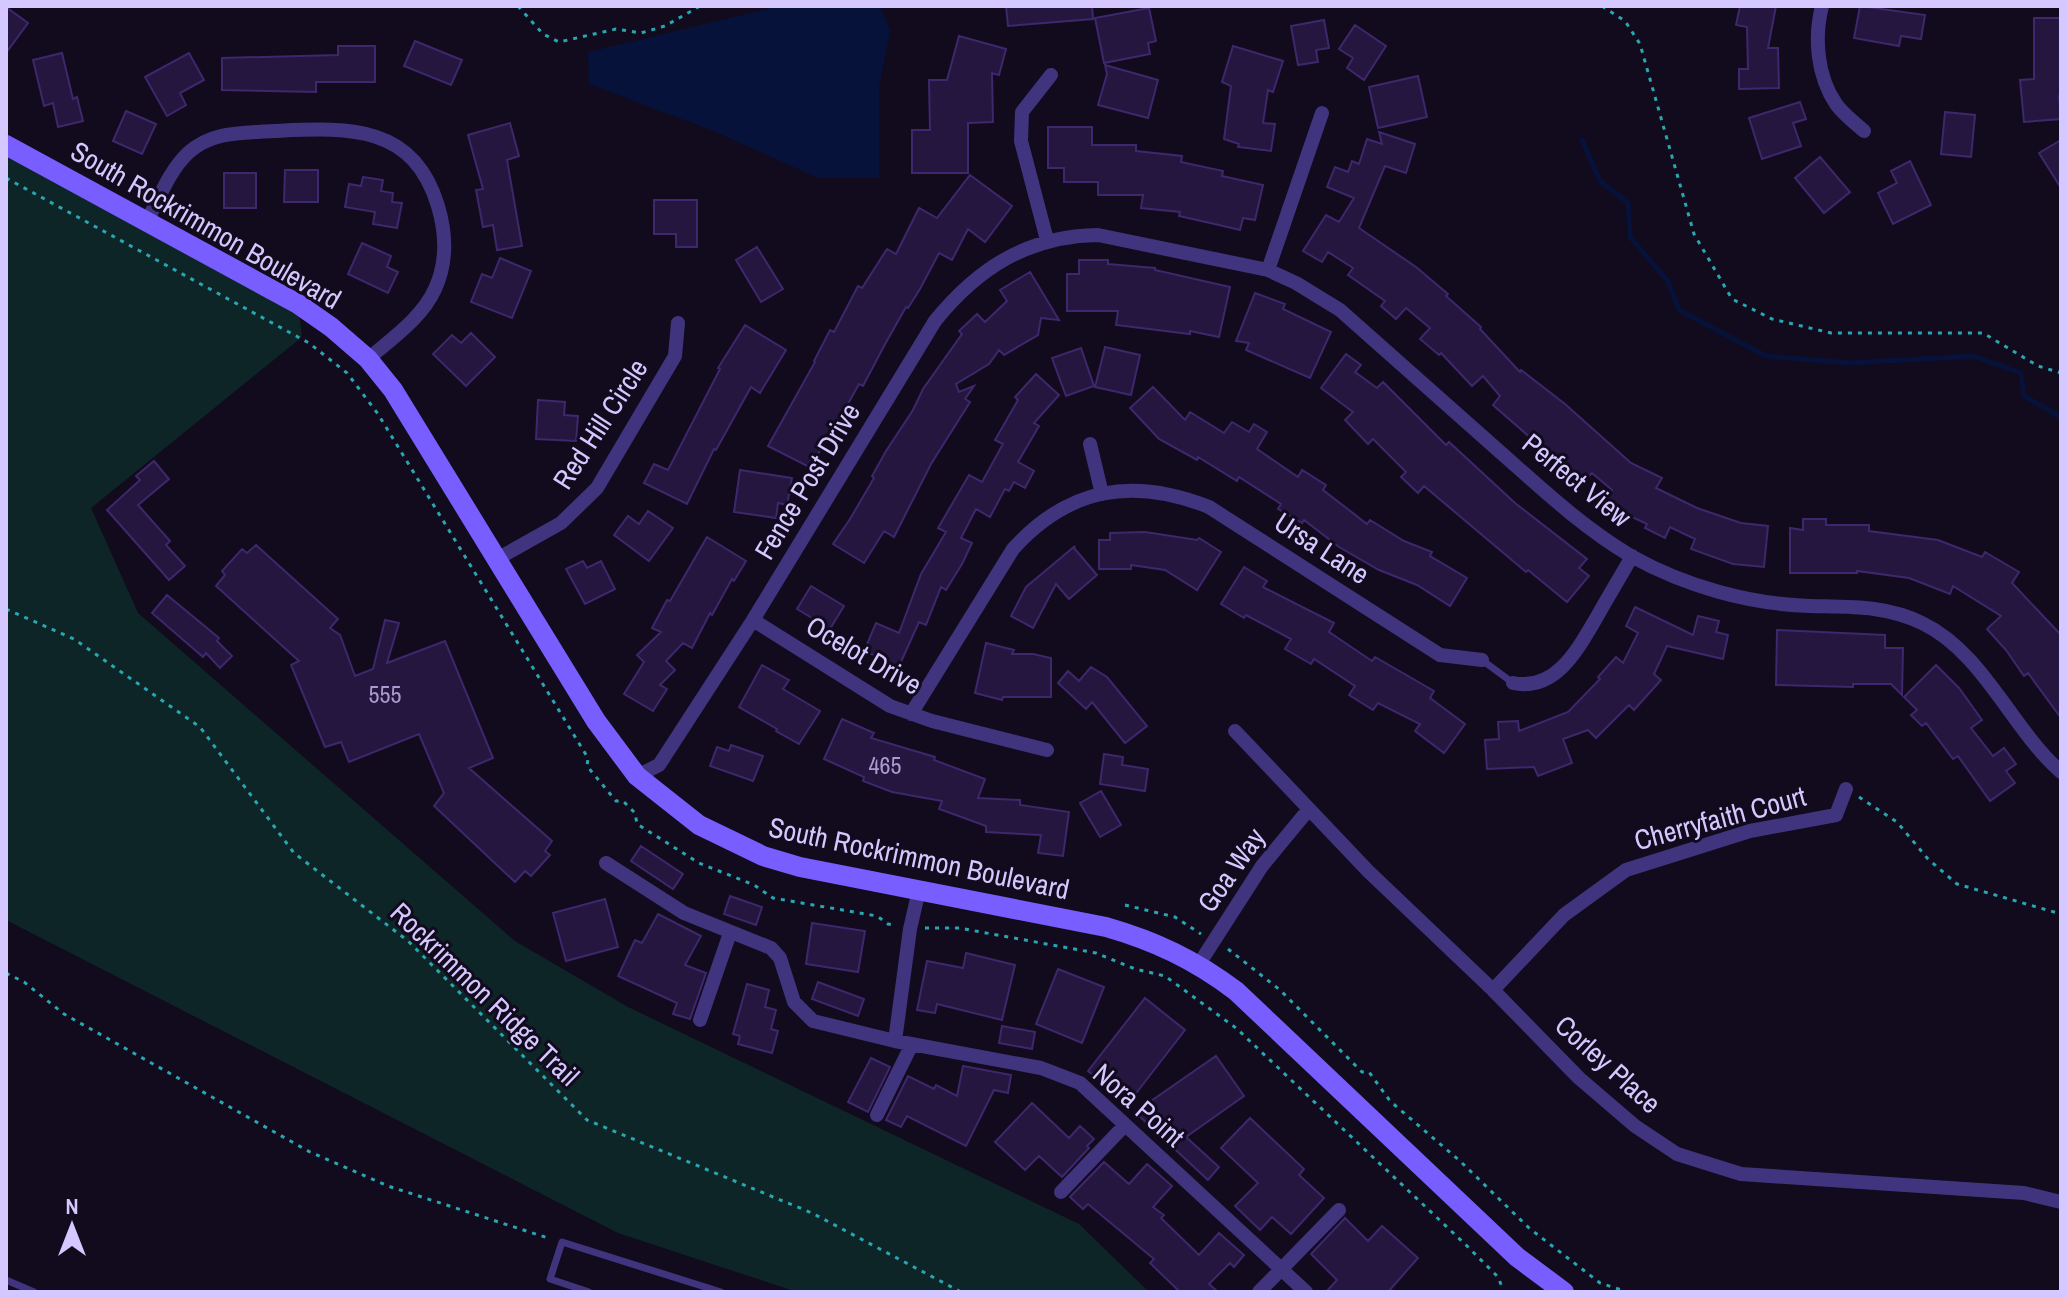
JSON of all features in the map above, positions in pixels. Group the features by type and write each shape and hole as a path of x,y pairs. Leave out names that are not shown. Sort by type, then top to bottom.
{"main road":[{"name":"South Rockrimmon Boulevard","path":"6,145 298,304 368,359 415,422 596,721 637,776 699,825 763,856 800,867 1106,927 1161,945 1199,964 1236,991 1517,1257 1564,1292"}],"street":[{"path":"1822,6 1817,41 1825,81 1837,106 1864,131"},
{"path":"1047,240 1021,141 1022,112 1051,75"},
{"path":"1268,270 1322,113"},
{"path":"147,221 174,170 188,154 206,140 225,134 337,128 383,139 403,150 420,168 434,194 442,220 442,267 435,290 420,311 368,359"},
{"path":"403,150 413,137"},
{"name":"Perfect View","path":"1047,240 1074,235 1118,237 1268,270 1296,283 1340,310 1578,521 1632,556 1672,576 1741,597 1810,606 1874,607 1924,624 1947,638 1971,662 2042,755 2061,772"},
{"name":"Fence Post Drive","path":"637,776 659,765 753,620 935,321 955,296 979,275 1047,240"},
{"name":"Red Hill Circle","path":"497,559 561,523 597,488 675,356 678,323"},
{"path":"1090,444 1102,494"},
{"name":"Ursa Lane","path":"911,714 1013,549 1030,529 1075,501 1102,494 1154,490 1209,507 1440,655 1482,660"},
{"path":"1508,680 1521,685 1539,682 1554,674 1574,656 1632,556"},
{"name":"Ocelot Drive","path":"753,620 890,706 1047,750"},
{"name":"Corley Place","path":"1235,731 1368,871 1493,990 1579,1078 1635,1126 1677,1154 1741,1174 2024,1193 2061,1202"},
{"name":"Cherryfaith Court","path":"1493,990 1564,915 1626,870 1750,831 1836,815 1846,789"},
{"name":"Goa Way","path":"1199,964 1262,866 1309,809"},
{"name":"Nora Point","path":"606,863 684,913 771,948 780,958 794,1002 813,1021 1059,1074 1080,1083 1306,1292"},
{"path":"895,1041 919,890"},
{"path":"700,1020 730,933"},
{"path":"877,1115 912,1044"},
{"path":"1061,1192 1125,1125"},
{"path":"1259,1292 1339,1210"}],"lane":[{"name":"Ursa Lane","path":"1482,660 1508,680"},
{"path":"589,1292 550,1279 562,1242 721,1292"},
{"path":"6,1280 34,1292"}],"path":[{"path":"518,6 543,34 559,42 616,29 641,33 665,26 700,6"},
{"path":"1602,6 1625,21 1640,44 1694,234 1732,299 1772,319 1831,333 1983,333 2038,366 2061,373"},
{"path":"6,178 296,336 347,373 378,414 588,758 587,766 616,801 623,801 635,813 637,824 699,863 754,885 773,898 877,916 888,924 959,928 1096,953 1135,969 1165,976 1236,1028 1466,1245 1498,1277 1504,1292"},
{"name":"Rockrimmon Ridge Trail","path":"6,609 74,639 200,727 294,853 408,941 587,1120 812,1213 961,1292"},
{"path":"1846,789 1897,822 1928,859 1957,884 2061,914"},
{"path":"1125,905 1175,917 1219,942 1280,990 1362,1072 1369,1072 1390,1101 1460,1161 1529,1228 1600,1283 1628,1292"},
{"path":"6,973 24,982 64,1014 310,1152 388,1186 562,1242"}],"green space":[{"path":"6,143 298,304 302,337 91,508 138,613 515,941 628,1007 1079,1224 1149,1292 797,1292 618,1233 6,920"}],"water":[{"path":"780,6 880,6 890,31 879,87 879,178 818,178 716,132 589,84 588,52"}],"building":[{"path":"1006,6 1092,6 1093,19 1008,26"},
{"path":"1740,6 1776,6 1768,48 1778,48 1779,88 1739,89 1739,69 1748,69 1747,27 1736,25"},
{"path":"1860,6 1925,15 1921,39 1901,36 1899,46 1854,38"},
{"path":"6,7 28,23 6,53"},
{"path":"1149,8 1156,41 1148,43 1150,54 1104,63 1095,18"},
{"path":"2034,18 2061,18 2061,119 2024,122 2020,80 2034,79"},
{"path":"1324,20 1329,48 1316,50 1318,62 1298,65 1291,26"},
{"path":"1355,25 1386,46 1364,80 1347,68 1353,58 1339,49"},
{"path":"959,36 1006,49 999,75 992,73 993,122 968,123 968,173 912,173 912,130 930,130 929,80 947,80"},
{"path":"415,41 462,60 451,85 404,66"},
{"path":"338,46 375,46 375,82 316,82 316,92 222,90 222,58 338,55"},
{"path":"1233,46 1283,61 1273,92 1268,90 1263,123 1275,124 1271,151 1238,147 1239,144 1224,139 1231,86 1222,82"},
{"path":"62,53 73,99 77,97 83,121 58,127 53,103 44,106 33,60"},
{"path":"189,53 204,80 180,93 186,105 167,116 145,77"},
{"path":"1105,65 1158,80 1148,118 1098,105 1107,74"},
{"path":"1418,76 1427,117 1378,128 1369,87"},
{"path":"1800,102 1806,119 1793,123 1801,146 1762,159 1749,118"},
{"path":"126,111 156,124 142,154 113,141"},
{"path":"1945,112 1975,115 1971,157 1941,154"},
{"path":"510,123 519,156 507,160 522,246 497,250 493,225 483,227 476,190 483,189 468,135"},
{"path":"1048,127 1092,127 1092,145 1136,145 1136,151 1182,156 1181,162 1223,171 1222,176 1263,185 1255,220 1243,218 1240,230 1179,216 1180,212 1141,208 1143,195 1098,195 1098,182 1064,182 1064,168 1048,168"},
{"path":"1379,132 1415,144 1406,173 1385,166 1359,228 1416,267 1448,294 1446,296 1481,327 1520,372 1565,404 1631,463 1662,478 1656,488 1697,508 1741,523 1768,526 1764,567 1733,564 1691,549 1695,539 1670,527 1665,538 1645,528 1647,524 1605,504 1612,490 1592,473 1582,483 1493,405 1500,396 1483,376 1472,386 1441,353 1439,355 1420,339 1430,328 1406,308 1396,319 1381,306 1385,301 1348,275 1353,268 1328,252 1322,262 1303,251 1326,215 1339,222 1354,198 1327,187 1335,167 1348,172 1352,161 1359,164 1367,139 1382,144"},
{"path":"2061,140 2061,188 2039,153"},
{"path":"1820,157 1850,192 1824,213 1795,178"},
{"path":"1910,161 1931,205 1893,224 1878,193 1897,183 1891,171"},
{"path":"285,170 318,170 318,202 284,202"},
{"path":"224,173 256,173 256,208 224,208"},
{"path":"970,175 1012,206 985,242 968,229 952,260 939,253 863,386 859,384 834,429 832,427 811,468 768,446 830,330 834,332 858,286 862,288 887,249 896,254 919,208 937,218"},
{"path":"363,177 383,180 381,191 393,193 392,202 402,203 397,228 373,224 375,212 345,207 349,184 361,186"},
{"path":"654,200 697,200 697,247 676,247 676,234 654,234"},
{"path":"362,243 391,256 387,267 398,272 388,293 348,274"},
{"path":"757,247 783,289 761,302 736,260"},
{"path":"500,258 531,271 512,318 471,302 482,274 492,278"},
{"path":"1079,260 1108,260 1108,264 1155,268 1230,287 1219,337 1190,331 1190,334 1116,325 1118,311 1067,311 1067,274 1079,274"},
{"path":"1030,272 1059,320 1041,318 1038,335 1004,355 999,350 989,364 956,384 959,392 974,386 965,399 970,402 931,464 894,537 884,531 864,563 833,544 923,389 962,334 959,331 977,314 985,322 1007,301 1000,290"},
{"path":"1255,293 1285,304 1283,309 1331,332 1310,378 1246,350 1249,343 1236,341"},
{"path":"745,325 786,350 760,393 751,387 714,449 687,504 644,483 654,464 668,470 718,368"},
{"path":"471,333 495,357 466,386 433,354 452,335 461,343"},
{"path":"1105,347 1140,355 1131,395 1095,387"},
{"path":"1081,348 1094,386 1066,396 1052,358"},
{"path":"1346,354 1361,365 1355,372 1377,388 1383,382 1446,445 1449,442 1515,503 1587,559 1579,568 1589,576 1567,602 1528,570 1526,572 1424,486 1418,493 1401,477 1406,472 1373,439 1368,444 1345,420 1353,412 1321,388"},
{"path":"1036,374 1059,395 1034,423 1039,426 1018,462 1034,471 1025,488 1014,482 1009,491 1005,489 990,517 976,509 961,538 972,543 962,564 946,590 941,587 926,625 919,622 896,673 885,668 888,661 864,651 876,623 899,633 921,574 946,532 938,528 969,475 982,482 1003,444 995,440 1018,400 1015,397"},
{"path":"1153,387 1185,420 1190,412 1224,433 1232,422 1249,432 1254,424 1267,432 1257,449 1298,477 1302,470 1326,485 1323,490 1367,524 1370,520 1404,541 1432,552 1430,556 1467,578 1450,606 1417,585 1379,570 1339,547 1304,520 1302,523 1278,509 1281,504 1239,477 1237,481 1198,457 1197,460 1159,439 1130,408"},
{"path":"538,400 565,402 564,415 578,416 576,441 536,439"},
{"path":"154,461 169,479 138,505 170,541 166,545 185,566 169,580 107,510 140,480 136,476"},
{"path":"740,470 792,478 787,505 778,503 776,518 734,512"},
{"path":"648,511 673,528 649,561 614,535 628,516 639,524"},
{"path":"1803,519 1826,519 1826,525 1869,525 1869,531 1938,540 1982,557 1985,552 2019,572 2012,583 2061,635 2061,718 2028,673 2024,676 1987,629 2001,616 1953,586 1950,594 1909,578 1857,571 1790,573 1790,528 1803,530"},
{"path":"1145,532 1199,538 1221,552 1197,590 1165,570 1131,565 1131,569 1099,569 1099,540 1110,540 1110,533"},
{"path":"707,537 746,561 712,615 710,613 692,648 683,643 666,661 675,670 660,685 667,689 653,711 624,694 644,662 637,655 661,632 652,628"},
{"path":"256,545 338,619 330,628 340,635 355,676 373,669 385,620 399,623 387,663 445,641 493,758 469,768 552,841 545,851 550,855 531,876 525,871 515,882 434,806 444,793 419,734 349,762 341,742 325,747 291,665 299,661 216,586 225,575 222,571 242,549 247,553"},
{"path":"1075,546 1097,575 1069,599 1056,584 1033,628 1011,616 1026,587"},
{"path":"583,561 587,568 601,561 615,589 585,604 566,569"},
{"path":"1244,567 1267,581 1263,587 1334,623 1329,632 1372,661 1375,657 1434,691 1430,698 1465,724 1444,753 1415,731 1420,724 1378,703 1373,710 1349,695 1355,686 1314,659 1311,664 1285,649 1291,639 1221,604"},
{"path":"811,586 844,606 830,629 797,609"},
{"path":"167,595 219,638 217,641 232,656 220,668 206,653 203,657 152,613"},
{"path":"1635,607 1693,635 1698,616 1719,621 1716,632 1728,635 1723,659 1667,646 1654,674 1661,680 1634,710 1629,705 1596,738 1588,730 1563,739 1572,763 1538,776 1534,767 1487,769 1485,740 1499,739 1498,722 1518,721 1519,731 1568,712 1600,679 1598,677 1616,657 1623,663 1638,633 1626,626"},
{"path":"1777,630 1885,635 1885,648 1903,648 1902,695 1891,684 1853,684 1853,687 1776,685"},
{"path":"986,643 1014,650 1012,654 1051,658 1051,697 1003,697 1002,700 975,693"},
{"path":"762,665 789,680 783,689 820,711 799,744 739,707"},
{"path":"1936,665 1959,688 1982,720 1971,728 1993,756 2004,748 2016,764 2006,771 2015,783 1990,801 1958,756 1953,759 1926,723 1922,726 1911,715 1917,710 1904,697"},
{"path":"1091,667 1107,677 1147,726 1125,743 1092,702 1086,709 1058,683 1068,671 1079,681"},
{"path":"842,719 874,733 871,738 935,757 934,760 985,779 978,798 1020,800 1020,805 1069,812 1063,856 1038,853 1041,835 986,832 986,826 939,809 942,801 892,792 863,781 864,777 824,759"},
{"path":"731,745 763,756 753,781 710,766 717,747 729,751"},
{"path":"1104,754 1123,757 1122,765 1148,769 1145,791 1100,784"},
{"path":"1101,791 1121,825 1100,837 1080,803"},
{"path":"641,846 683,874 673,889 631,861"},
{"path":"730,896 762,907 756,925 724,914"},
{"path":"605,899 618,947 566,961 553,913"},
{"path":"658,914 701,936 685,965 706,973 690,1019 673,1014 677,1003 618,976 635,940 642,943"},
{"path":"812,923 865,931 858,972 806,964"},
{"path":"966,953 1015,965 1002,1020 937,1004 935,1013 917,1010 927,961 963,968"},
{"path":"1058,969 1104,987 1082,1043 1036,1024"},
{"path":"818,982 864,999 858,1016 812,999"},
{"path":"747,984 769,990 765,1007 776,1010 771,1029 778,1031 772,1053 738,1044 740,1036 733,1034"},
{"path":"1145,998 1185,1030 1127,1105 1088,1071"},
{"path":"1002,1026 1035,1032 1032,1049 999,1043"},
{"path":"1216,1056 1244,1096 1186,1137 1219,1167 1208,1180 1135,1112"},
{"path":"871,1058 890,1067 868,1112 848,1102"},
{"path":"963,1066 1011,1075 1008,1093 994,1090 966,1146 907,1116 901,1127 886,1120 908,1076 957,1096"},
{"path":"1032,1103 1069,1138 1080,1126 1094,1139 1062,1177 1039,1156 1025,1170 995,1142"},
{"path":"1250,1118 1304,1169 1299,1175 1324,1198 1291,1234 1272,1217 1260,1230 1235,1206 1258,1183 1221,1148"},
{"path":"1104,1162 1129,1184 1147,1164 1172,1186 1153,1207 1164,1215 1161,1218 1199,1255 1219,1233 1244,1255 1234,1267 1230,1263 1209,1284 1218,1292 1180,1292 1150,1263 1154,1259 1088,1204 1083,1209 1070,1197"},
{"path":"1345,1218 1368,1241 1382,1226 1418,1258 1388,1292 1326,1292 1337,1280 1311,1254"}],"waterway":[{"path":"1582,140 1600,181 1628,203 1630,237 1668,281 1679,310 1766,356 1850,363 1973,356 2021,373 2024,396 2061,417"}]}
